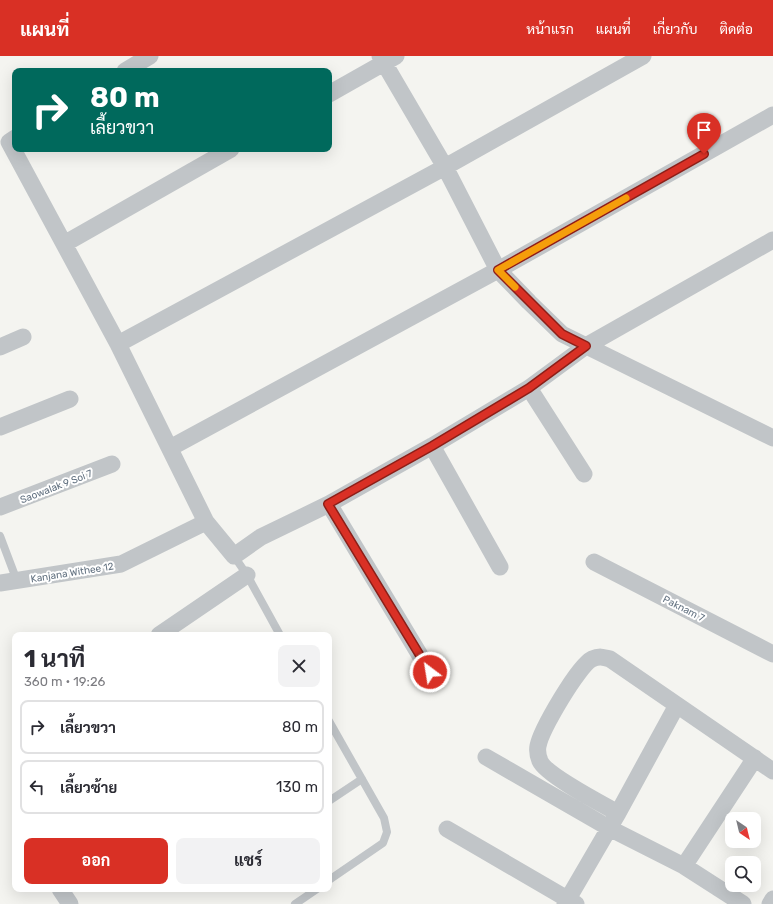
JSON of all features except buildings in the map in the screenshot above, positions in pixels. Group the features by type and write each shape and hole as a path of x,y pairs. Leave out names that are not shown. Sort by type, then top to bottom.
{"street":[{"path":"130,68 150,56"},
{"path":"118,344 445,167 643,56"},
{"path":"332,92 386,58 445,167 498,270 562,334 773,438"},
{"path":"170,448 498,270 773,115"},
{"path":"12,140 8,142 12,149"},
{"path":"13,152 118,344 206,522 234,556 262,537 328,504 432,446 529,388 586,346 773,240"},
{"path":"64,244 226,152"},
{"path":"0,347 24,337"},
{"path":"529,388 584,474"},
{"path":"0,427 70,399"},
{"path":"432,446 500,567"},
{"name":"Saowalak 9 Soi 7","path":"0,507 112,464"},
{"path":"328,504 430,672"},
{"name":"Kanjana Withee 12","path":"8,582 121,564 206,522"},
{"name":"Paknam 7","path":"594,562 773,654"},
{"path":"163,632 247,575"},
{"path":"618,813 557,777 541,763 538,755 538,745 556,706 584,665 592,659 600,657 610,659 773,771"},
{"path":"447,830 570,902 677,705"},
{"path":"486,757 609,828 684,866 743,904"},
{"path":"684,866 755,758"},
{"path":"62,892 70,904"},
{"path":"770,904 773,899"}],"lane":[{"path":"0,536 8,582"},
{"path":"234,556 247,575 278,632"},
{"path":"332,726 384,818 387,832 383,843 332,878"},
{"path":"332,799 362,779"},
{"path":"295,904 313,892"}],"slow traffic":[{"path":"515,287 498,270 626,198"}],"route":[{"path":"430,672 328,504 432,446 529,388 586,346 562,334 498,270 704,154"}]}
